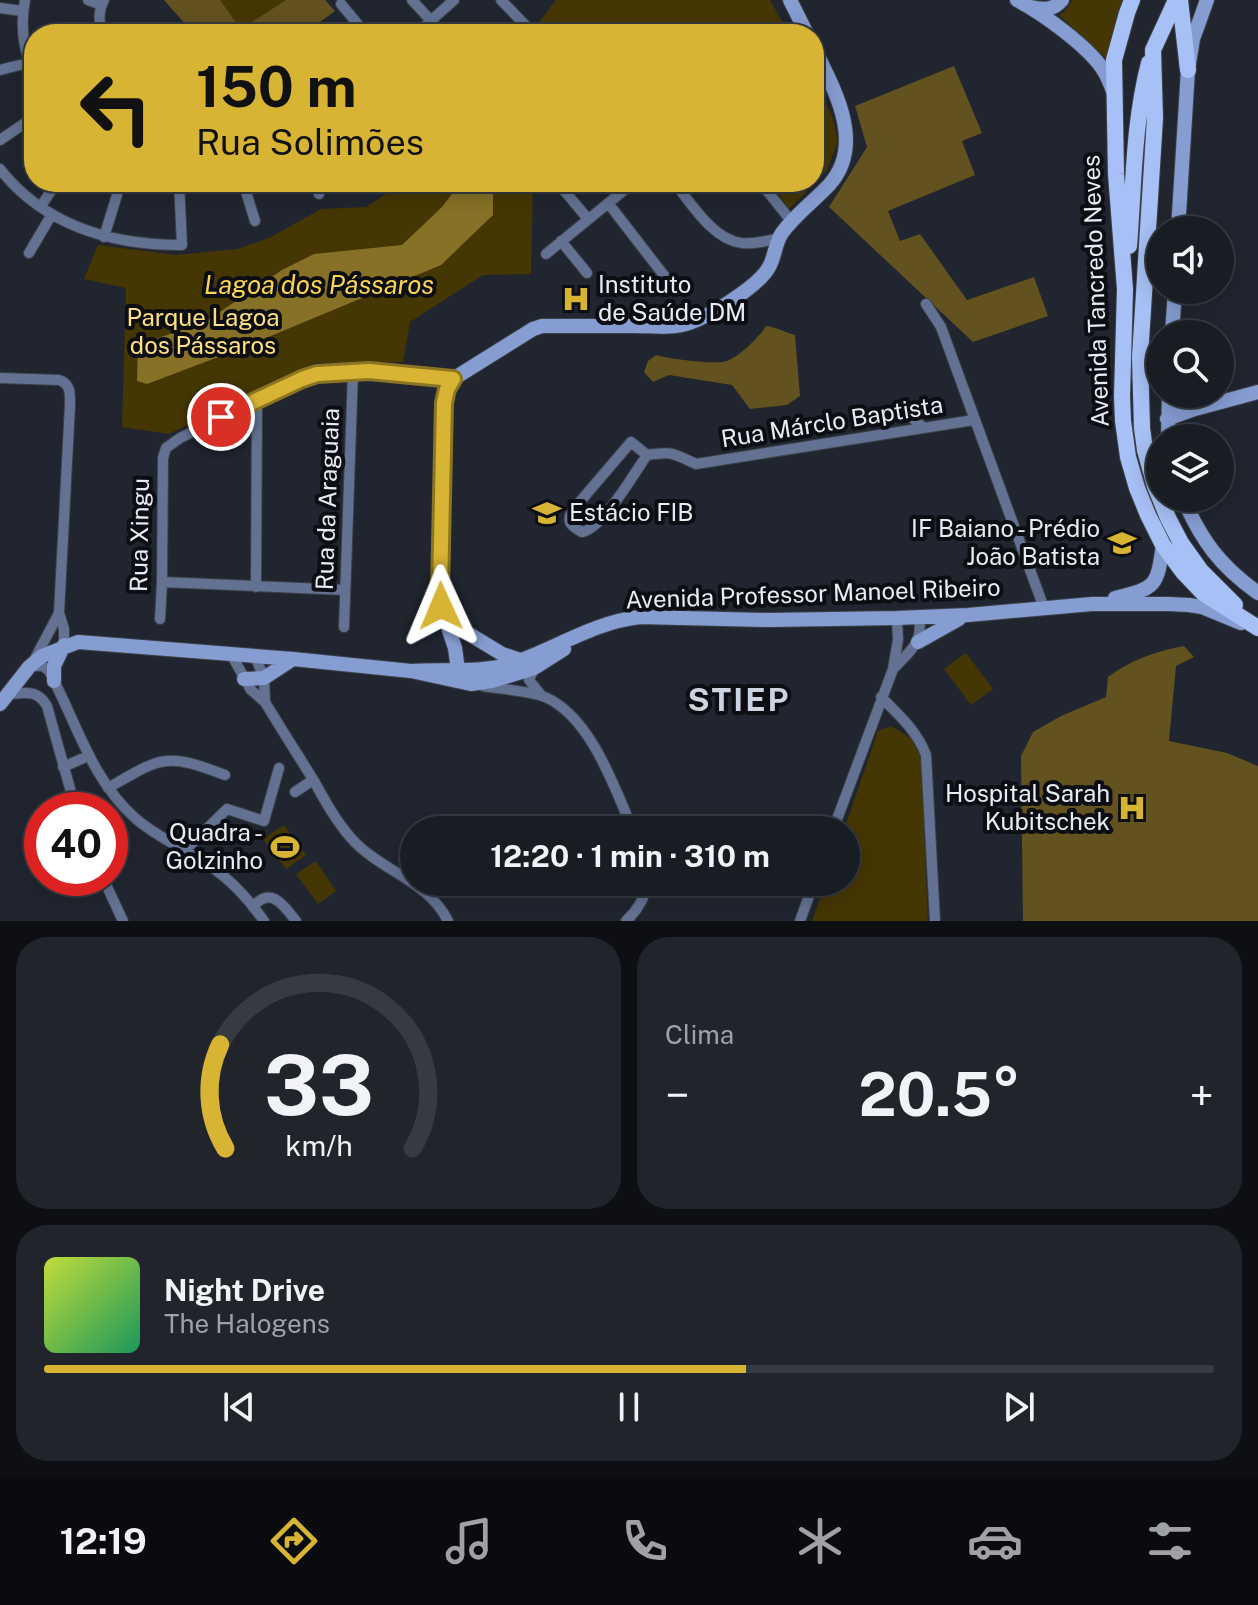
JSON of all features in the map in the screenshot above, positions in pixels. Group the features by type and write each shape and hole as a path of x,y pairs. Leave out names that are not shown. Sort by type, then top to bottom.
{"main road":[{"name":"Avenida Tancredo Neves","path":"1132,0 1114,60 1116,174 1125,289 1122,396 1128,457 1148,515 1163,545 1183,572 1203,593 1258,628"},
{"name":"Avenida Tancredo Neves","path":"1178,0 1153,50 1154,158 1140,357 1140,407 1145,450 1155,486 1181,543 1201,571 1258,628"},
{"path":"1178,0 1188,70"},
{"path":"1125,289 1140,97 1153,50"}],"street":[{"path":"88,0 103,2 101,24"},
{"path":"412,0 433,24"},
{"path":"427,24 454,0"},
{"path":"501,0 524,24"},
{"path":"790,0 802,24"},
{"path":"1022,3 1047,9 1056,7 1062,0"},
{"path":"1179,216 1188,70 1193,39 1207,0"},
{"path":"1022,3 1072,38 1096,60 1109,79 1114,95"},
{"path":"341,4 358,24"},
{"path":"0,8 24,6 24,36"},
{"path":"0,70 24,64"},
{"path":"824,70 840,106 846,140 838,172 824,190"},
{"path":"0,140 24,124"},
{"path":"0,169 4,183 52,214 104,237 147,244 182,245 179,192"},
{"path":"41,206 50,192"},
{"path":"104,237 118,192"},
{"path":"246,192 255,221"},
{"path":"565,192 588,219"},
{"path":"546,254 622,192"},
{"path":"682,192 710,226 729,240 754,243 779,238"},
{"path":"768,192 792,222"},
{"path":"452,674 455,648 441,606 440,591 444,403 453,379 542,326 663,326 689,323 761,279 772,262 779,238 822,192"},
{"path":"608,203 666,278"},
{"path":"29,253 52,214"},
{"path":"561,241 587,273"},
{"path":"926,304 941,327 1044,608"},
{"path":"256,587 257,400 317,374 353,371 453,379"},
{"name":"Rua da Araguaia","path":"344,627 353,371"},
{"path":"0,378 65,382 69,387 59,613 64,629 64,645 54,666 54,681"},
{"path":"1167,419 1258,392"},
{"name":"Rua Xingu","path":"160,619 164,452 180,438 257,400"},
{"path":"1167,424 1168,408"},
{"path":"911,417 924,428"},
{"name":"Rua Márclo Baptista","path":"647,455 670,452 696,464 974,420"},
{"path":"631,442 647,455 600,522 589,531 582,532 572,527 568,517 572,511 631,442"},
{"path":"1190,512 1209,548 1258,593"},
{"name":"Avenida Professor Manoel Ribeiro","path":"1092,604 1150,586 1161,568 1163,545"},
{"path":"162,582 345,590"},
{"name":"Avenida Professor Manoel Ribeiro","path":"5,699 42,656 64,645 88,641 452,674 520,660 612,622 640,617 769,620 897,618 1092,604 1189,605 1258,628"},
{"path":"59,613 31,666 46,668 88,756 108,788 134,817 229,880 264,921"},
{"path":"893,669 918,642 968,615"},
{"path":"918,642 921,629 919,617"},
{"path":"838,816 893,669 898,648 897,618"},
{"path":"446,620 502,654 520,660"},
{"name":"Avenida Professor Manoel Ribeiro","path":"452,674 471,684 492,681 534,668 586,633"},
{"path":"231,654 244,679 255,695 265,702 351,838 382,864 428,893 448,921"},
{"path":"255,656 264,678 265,702"},
{"path":"244,679 264,678 293,659"},
{"path":"534,668 529,680 541,695"},
{"path":"471,684 541,695 562,707 582,727 627,816"},
{"path":"5,699 30,693 42,697 71,792"},
{"path":"881,697 914,731 926,755 935,921"},
{"path":"63,767 88,756"},
{"path":"108,788 147,766 166,760 187,761 225,775"},
{"path":"184,851 227,809 264,821 279,768"},
{"path":"295,792 313,780"},
{"path":"111,896 123,921"},
{"path":"626,921 645,896"},
{"path":"800,921 809,896"},
{"path":"253,907 265,897 273,898 296,921"}],"green space":[{"path":"220,0 286,0 249,24 237,24"},
{"path":"556,0 770,0 783,24 538,24"},
{"path":"1073,0 1122,0 1108,61 1059,15"},
{"path":"824,100 833,118 838,141 824,174"},
{"name":"Parque Lagoa dos Pássaros","path":"389,192 533,192 531,274 483,275 410,322 403,362 316,363 169,434 122,427 126,288 84,279 98,245 176,255 237,249 269,238 321,209 366,207"},
{"path":"777,192 806,192 789,209"},
{"path":"241,417 248,433 215,448 207,432"},
{"path":"966,653 993,689 971,705 944,669"},
{"path":"891,726 912,739 921,758 928,921 812,921 821,896 860,896 860,816 849,816 878,731"},
{"name":"Quadra - Golzinho","path":"284,825 306,855 286,869 263,839"},
{"path":"316,861 336,891 318,904 296,874"}],"shaded area":[{"path":"164,0 220,0 237,24 185,24"},
{"path":"286,0 325,0 335,11 317,24 249,24"},
{"path":"954,66 982,133 962,141 975,175 888,211 900,241 920,234 967,300 1034,277 1048,316 973,342 829,207 867,147 855,106"},
{"path":"766,326 795,335 800,396 787,405 750,409 732,385 669,375 653,382 644,372 648,361 656,355 692,361 727,361 749,346"},
{"name":"Hospital Sarah Kubitschek","path":"1184,646 1194,657 1176,666 1169,741 1227,753 1258,766 1258,921 1023,921 1021,756 1033,732 1106,697 1108,677 1125,666"}],"water":[{"name":"Lagoa dos Pássaros","path":"453,192 493,192 493,215 441,265 237,350 147,384 137,381 138,345 205,322 282,270 314,254 402,245"}],"place":[{"name":"Instituto de Saúde DM","path":"576,299"},
{"name":"Estácio FIB","path":"547,513"},
{"name":"IF Baiano - Prédio João Batista","path":"1122,543"},
{"name":"Hospital Sarah Kubitschek","path":"1132,808"},
{"name":"Quadra - Golzinho","path":"285,847"}],"district":[{"name":"STIEP","path":"739,700"}],"route":[{"path":"221,417 317,374 369,371 453,379 444,403 441,606"}]}
